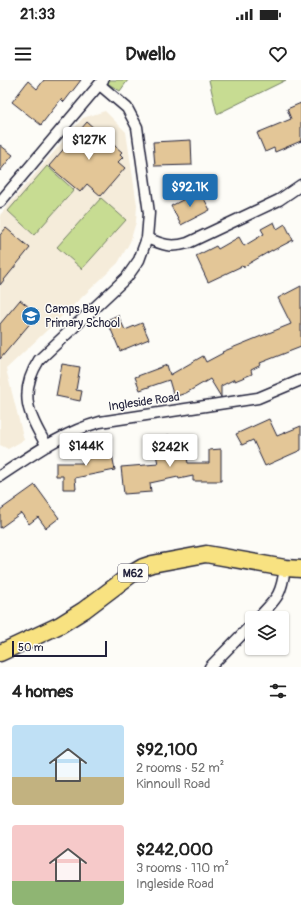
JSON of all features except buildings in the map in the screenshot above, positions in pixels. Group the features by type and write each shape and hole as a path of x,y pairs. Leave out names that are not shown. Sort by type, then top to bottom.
{"main road":[{"name":"M62","path":"0,653 60,625 84,610 133,573 152,564 206,554 285,568 301,569"}],"street":[{"path":"0,202 102,82 127,108 137,127 149,213 148,238 139,260 127,277 38,360 32,372 28,385 28,402 33,421 47,446"},
{"path":"148,238 166,246 177,246 188,243 279,200 301,185"},
{"name":"Ingleside Road","path":"0,476 75,430 100,422 258,398 301,380"},
{"path":"265,611 279,595 285,568"},
{"path":"210,667 245,631"}],"shaded area":[{"name":"Camps Bay Primary School","path":"105,111 126,132 137,205 136,222 130,242 118,263 6,369 24,440 8,449 0,445 0,215 83,118"}],"green space":[{"path":"109,80 128,80 120,91 107,83"},
{"path":"209,80 286,80 217,114"},
{"path":"47,166 74,190 34,235 8,211"},
{"path":"101,198 126,220 82,269 57,247"}],"place":[{"name":"Camps Bay Primary School","path":"31,316"}]}
